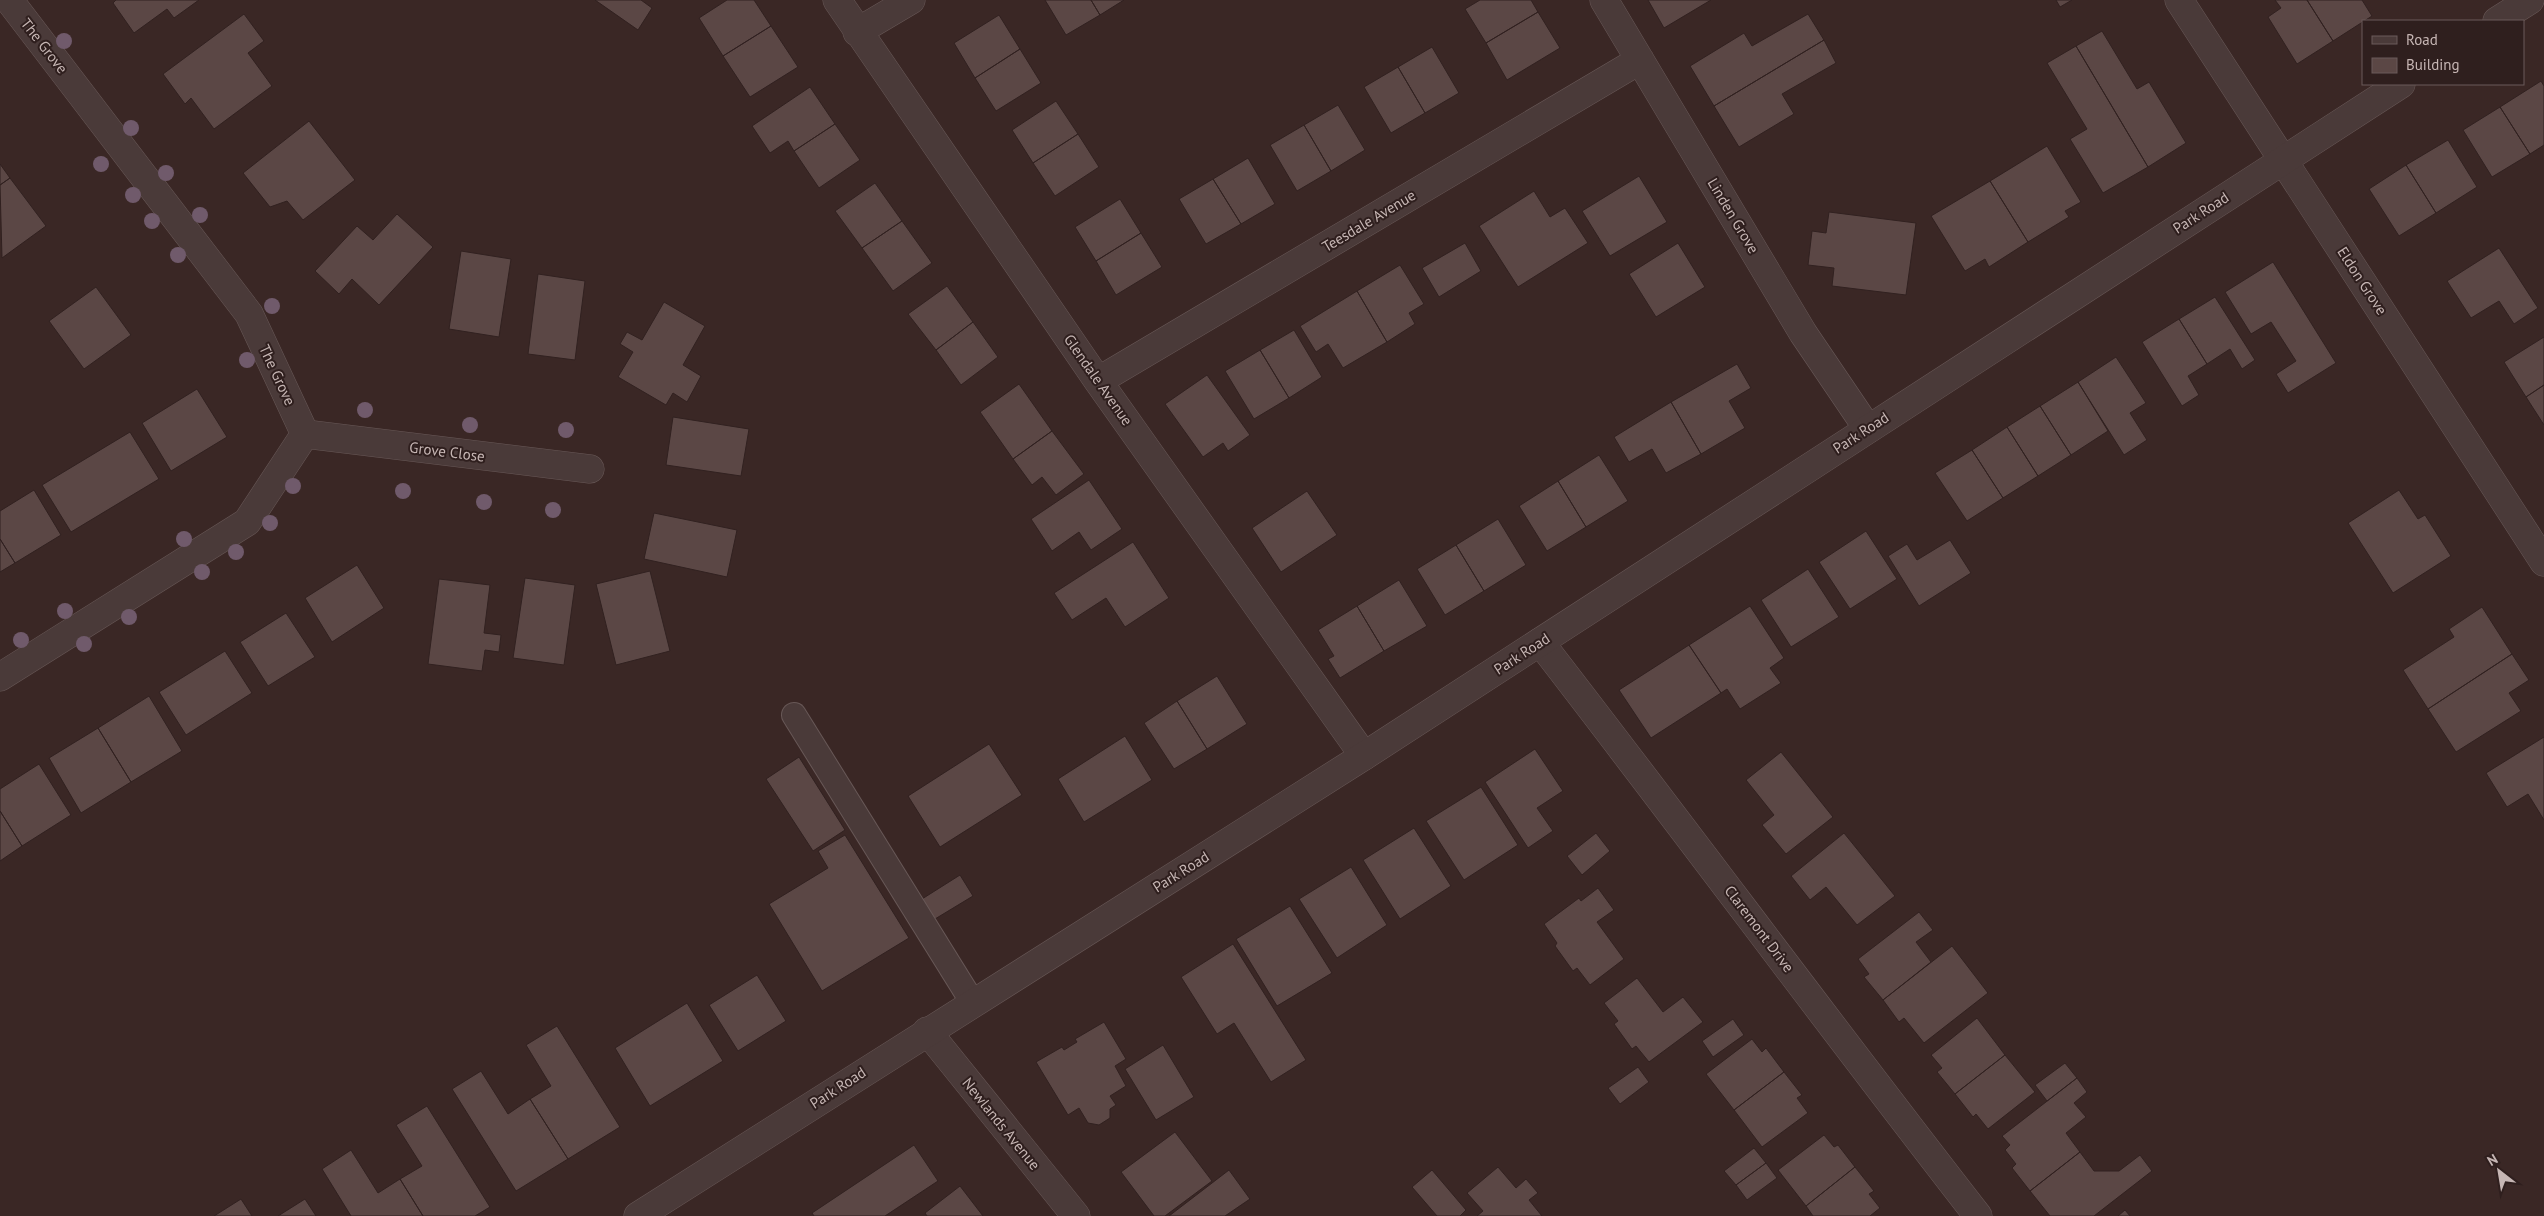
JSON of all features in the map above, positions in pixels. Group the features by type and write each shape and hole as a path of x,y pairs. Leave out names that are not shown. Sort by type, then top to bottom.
{"street":[{"name":"The Grove","path":"9,0 249,314 305,434"},
{"name":"Glendale Avenue","path":"837,0 857,32 1098,381 1364,756"},
{"path":"857,32 911,0"},
{"name":"Linden Grove","path":"1604,0 1803,333 1868,428"},
{"name":"Eldon Grove","path":"2179,0 2544,562"},
{"path":"2499,20 2530,0"},
{"name":"Teesdale Avenue","path":"1098,381 1640,60"},
{"name":"Park Road","path":"638,1216 927,1031 1364,756 2399,85"},
{"name":"Grove Close","path":"305,434 590,469"},
{"path":"0,677 247,522 305,434"},
{"name":"Claremont Drive","path":"1540,642 1675,817 1861,1066 1978,1216"},
{"name":"Newlands Avenue","path":"927,1031 1076,1216"}],"lane":[{"path":"794,715 972,1003"}],"building":[{"path":"116,0 199,0 174,18 167,9 134,33 113,3"},
{"path":"595,0 641,0 652,8 638,30"},
{"path":"727,0 754,0 771,26 723,56 699,18"},
{"path":"1045,0 1091,0 1100,15 1066,35"},
{"path":"1091,0 1124,0 1100,15"},
{"path":"1480,0 1531,0 1538,12 1486,43 1465,9"},
{"path":"1648,0 1711,0 1664,28"},
{"path":"2056,0 2072,0 2060,7"},
{"path":"2275,0 2307,0 2333,41 2297,64 2268,17 2281,8"},
{"path":"2307,0 2362,0 2372,16 2362,20 2362,22 2333,41"},
{"path":"1538,12 1560,48 1507,80 1486,43"},
{"path":"244,14 264,41 248,53 272,86 214,129 191,98 185,104 163,74"},
{"path":"1808,14 1824,40 1714,106 1690,66 1744,33 1752,46"},
{"path":"999,15 1020,49 975,78 954,43"},
{"path":"771,26 798,67 750,97 723,56"},
{"path":"2102,31 2137,89 2149,82 2186,143 2148,167 2076,46"},
{"path":"1824,40 1836,63 1782,94 1794,114 1739,147 1714,106"},
{"path":"2076,46 2148,167 2103,193 2070,139 2087,129 2047,63"},
{"path":"1432,47 1459,93 1425,113 1398,67"},
{"path":"1020,49 1041,83 996,111 975,78"},
{"path":"1398,67 1425,113 1391,133 1364,87"},
{"path":"2541,81 2544,86 2544,145 2530,154 2500,107"},
{"path":"810,87 835,124 794,151 788,141 770,153 752,126"},
{"path":"1056,101 1078,134 1033,163 1012,130"},
{"path":"1338,105 1365,150 1331,171 1304,125"},
{"path":"2500,107 2530,154 2492,177 2463,130"},
{"path":"309,121 355,180 303,220 287,201 270,207 243,173"},
{"path":"835,124 860,160 819,188 794,151"},
{"path":"1304,125 1331,171 1297,191 1270,145"},
{"path":"1078,134 1099,167 1055,196 1033,163"},
{"path":"2448,140 2477,187 2436,213 2406,165"},
{"path":"2047,146 2081,202 2065,211 2069,217 2028,242 1990,181"},
{"path":"1248,158 1275,204 1241,224 1213,179"},
{"path":"0,164 10,178 0,185"},
{"path":"2406,165 2436,213 2399,236 2369,189"},
{"path":"1639,176 1667,222 1610,256 1582,211"},
{"path":"10,178 46,226 2,258 0,185"},
{"path":"1213,179 1241,224 1206,244 1179,199"},
{"path":"1990,181 2028,242 1989,267 1985,259 1965,271 1931,216"},
{"path":"875,183 902,221 862,248 835,211"},
{"path":"1534,191 1550,217 1565,208 1588,243 1518,287 1479,226"},
{"path":"1120,199 1141,233 1096,261 1075,227"},
{"path":"1829,212 1916,223 1906,295 1832,286 1834,268 1808,265 1812,231 1826,233"},
{"path":"397,214 433,247 379,305 352,279 339,294 315,271 357,226 373,240"},
{"path":"902,221 932,263 893,291 862,248"},
{"path":"1141,233 1162,267 1116,295 1096,261"},
{"path":"1465,243 1481,271 1439,297 1422,268"},
{"path":"1678,243 1705,287 1656,317 1629,274"},
{"path":"2499,248 2538,308 2514,324 2499,301 2471,318 2447,281"},
{"path":"461,251 511,259 499,337 449,329"},
{"path":"2273,262 2336,363 2288,393 2276,374 2296,361 2271,322 2251,334 2225,292"},
{"path":"1400,265 1424,304 1409,313 1415,324 1387,342 1357,291"},
{"path":"538,274 585,281 575,360 528,354"},
{"path":"947,286 973,322 936,350 908,314"},
{"path":"96,287 131,335 84,369 49,321"},
{"path":"1357,291 1387,342 1343,368 1328,344 1316,352 1300,326"},
{"path":"2215,297 2255,360 2242,369 2230,349 2207,364 2179,319"},
{"path":"664,302 705,326 683,365 701,376 687,402 673,393 666,405 618,377 633,352 620,344 627,332 642,340"},
{"path":"2179,319 2207,364 2188,376 2199,395 2182,406 2142,342"},
{"path":"973,322 998,357 961,385 936,350"},
{"path":"1294,330 1322,377 1289,398 1260,350"},
{"path":"2544,337 2544,385 2526,397 2504,362"},
{"path":"1260,350 1289,398 1254,419 1225,371"},
{"path":"2116,357 2146,403 2130,413 2147,440 2124,455 2078,382"},
{"path":"1737,364 1751,388 1729,401 1745,428 1701,454 1671,402"},
{"path":"1207,375 1250,435 1228,451 1223,443 1203,457 1165,404"},
{"path":"2078,382 2108,431 2071,455 2040,406"},
{"path":"1019,384 1052,431 1013,459 980,412"},
{"path":"2544,385 2544,425 2526,397"},
{"path":"197,389 227,437 171,471 142,423"},
{"path":"1671,402 1701,454 1666,473 1652,449 1629,462 1614,437"},
{"path":"2040,406 2071,455 2038,476 2007,427"},
{"path":"673,417 749,429 741,476 666,465"},
{"path":"2007,427 2038,476 2003,498 1972,450"},
{"path":"1052,431 1084,474 1056,495 1042,477 1032,485 1013,459"},
{"path":"130,432 159,479 71,532 42,485"},
{"path":"1972,450 2003,498 1967,521 1935,473"},
{"path":"1599,455 1628,501 1586,527 1558,481"},
{"path":"1089,480 1122,529 1091,550 1079,532 1052,551 1031,519"},
{"path":"1558,481 1586,527 1547,551 1519,506"},
{"path":"34,490 61,535 15,563 0,539 0,511"},
{"path":"2399,490 2418,519 2425,515 2451,556 2393,593 2348,523"},
{"path":"1307,491 1337,535 1281,572 1252,528"},
{"path":"654,513 737,530 727,577 644,559"},
{"path":"1498,519 1526,565 1484,591 1456,545"},
{"path":"1866,531 1897,579 1850,609 1819,562"},
{"path":"0,539 15,563 0,572"},
{"path":"1950,540 1971,573 1919,606 1888,556 1907,544 1917,560"},
{"path":"1133,542 1169,598 1125,627 1106,598 1072,620 1054,593"},
{"path":"1456,545 1484,591 1445,615 1417,569"},
{"path":"357,565 384,608 332,642 305,598"},
{"path":"1808,569 1839,617 1791,647 1761,600"},
{"path":"650,571 670,651 616,665 596,584"},
{"path":"525,578 575,585 564,665 513,658"},
{"path":"439,579 490,585 484,633 501,635 499,652 485,650 482,671 428,664"},
{"path":"1399,580 1427,626 1384,651 1357,606"},
{"path":"1357,606 1384,651 1340,678 1328,659 1334,656 1318,630"},
{"path":"1750,606 1784,658 1770,668 1781,683 1740,709 1727,689 1721,693 1689,645"},
{"path":"2482,607 2512,654 2428,709 2403,670 2454,637 2449,629"},
{"path":"286,613 315,657 268,686 240,642"},
{"path":"1689,645 1721,693 1651,738 1619,690"},
{"path":"225,651 252,693 186,735 159,692"},
{"path":"2512,654 2529,680 2509,693 2521,711 2456,752 2428,709"},
{"path":"1217,676 1247,724 1207,749 1177,701"},
{"path":"149,696 182,751 131,782 98,728"},
{"path":"1177,701 1207,749 1174,769 1144,723"},
{"path":"98,728 131,782 81,813 49,758"},
{"path":"1125,736 1152,780 1084,822 1058,779"},
{"path":"2544,737 2544,820 2528,794 2507,807 2486,773"},
{"path":"989,744 1022,795 940,847 908,796"},
{"path":"1535,749 1563,791 1537,808 1553,831 1528,848 1485,782"},
{"path":"1781,752 1833,817 1786,854 1762,825 1774,815 1746,780"},
{"path":"799,757 845,830 813,851 766,779"},
{"path":"39,764 71,815 22,846 0,811 0,789"},
{"path":"1481,787 1518,845 1464,880 1426,821"},
{"path":"0,811 22,846 0,861"},
{"path":"1414,828 1451,886 1400,919 1363,860"},
{"path":"1596,833 1610,851 1582,875 1567,856"},
{"path":"1844,833 1895,896 1857,925 1826,887 1810,900 1791,876"},
{"path":"845,835 909,938 822,991 769,904 828,868 818,851"},
{"path":"1351,867 1387,925 1337,958 1299,899"},
{"path":"960,875 973,896 935,919 922,899"},
{"path":"1598,888 1614,910 1597,922 1624,959 1590,985 1577,968 1573,971 1555,946 1557,943 1544,924 1579,898 1581,901"},
{"path":"1290,906 1332,973 1277,1006 1236,939"},
{"path":"1919,912 1933,930 1916,942 1931,962 1883,1000 1864,977 1869,974 1858,959"},
{"path":"1233,944 1306,1060 1271,1082 1234,1023 1217,1034 1181,977"},
{"path":"1952,946 1988,993 1924,1043 1904,1018 1899,1022 1883,1000"},
{"path":"757,975 786,1021 738,1051 709,1005"},
{"path":"1637,978 1663,1012 1683,997 1703,1022 1649,1062 1636,1046 1632,1049 1614,1024 1618,1021 1604,1003"},
{"path":"687,1003 723,1061 650,1106 615,1048"},
{"path":"1977,1018 2005,1055 1955,1094 1937,1072 1942,1068 1931,1055"},
{"path":"1733,1019 1744,1035 1713,1057 1702,1041"},
{"path":"1104,1022 1126,1059 1115,1066 1126,1086 1110,1096 1116,1105 1110,1109 1110,1118 1099,1125 1088,1123 1079,1108 1068,1115 1036,1062 1062,1047 1064,1050 1077,1042 1075,1039"},
{"path":"557,1026 620,1127 568,1159 530,1099 551,1086 526,1045"},
{"path":"1752,1039 1762,1052 1766,1048 1784,1072 1734,1110 1706,1074"},
{"path":"1163,1045 1194,1097 1156,1120 1125,1069"},
{"path":"2005,1055 2035,1092 1988,1129 1976,1114 1973,1117 1955,1094"},
{"path":"2065,1063 2077,1078 2047,1101 2035,1085"},
{"path":"1638,1067 1649,1082 1620,1104 1608,1088"},
{"path":"481,1071 508,1114 530,1099 568,1159 516,1191 452,1089"},
{"path":"1784,1072 1802,1095 1797,1098 1808,1113 1762,1147 1734,1110"},
{"path":"2077,1078 2087,1092 2074,1103 2086,1117 2066,1133 2080,1152 2030,1191 2012,1168 2016,1164 2005,1150 2010,1145 2002,1136"},
{"path":"427,1106 490,1207 475,1216 423,1216 400,1179 422,1166 396,1125"},
{"path":"1175,1132 1212,1181 1165,1216 1154,1216 1121,1172"},
{"path":"1824,1135 1834,1147 1838,1145 1855,1167 1806,1206 1778,1170"},
{"path":"914,1145 938,1181 885,1216 814,1216 812,1213"},
{"path":"1754,1148 1766,1163 1736,1185 1724,1171"},
{"path":"351,1150 378,1193 400,1179 423,1216 351,1216 322,1169"},
{"path":"2080,1152 2094,1171 2119,1171 2140,1155 2152,1171 2094,1216 2050,1216 2030,1191"},
{"path":"1766,1163 1777,1178 1747,1200 1736,1185"},
{"path":"1498,1167 1516,1188 1526,1179 1538,1193 1529,1200 1542,1216 1477,1216 1483,1211 1467,1193"},
{"path":"1855,1167 1874,1191 1869,1194 1880,1208 1870,1216 1813,1216 1806,1206"},
{"path":"1229,1170 1250,1199 1225,1216 1169,1216"},
{"path":"1432,1170 1466,1210 1460,1216 1437,1216 1412,1187"},
{"path":"960,1186 983,1216 927,1216 925,1213"},
{"path":"241,1199 252,1216 214,1216"},
{"path":"305,1199 316,1216 278,1216"},
{"path":"2125,1210 2130,1216 2118,1216"}]}
